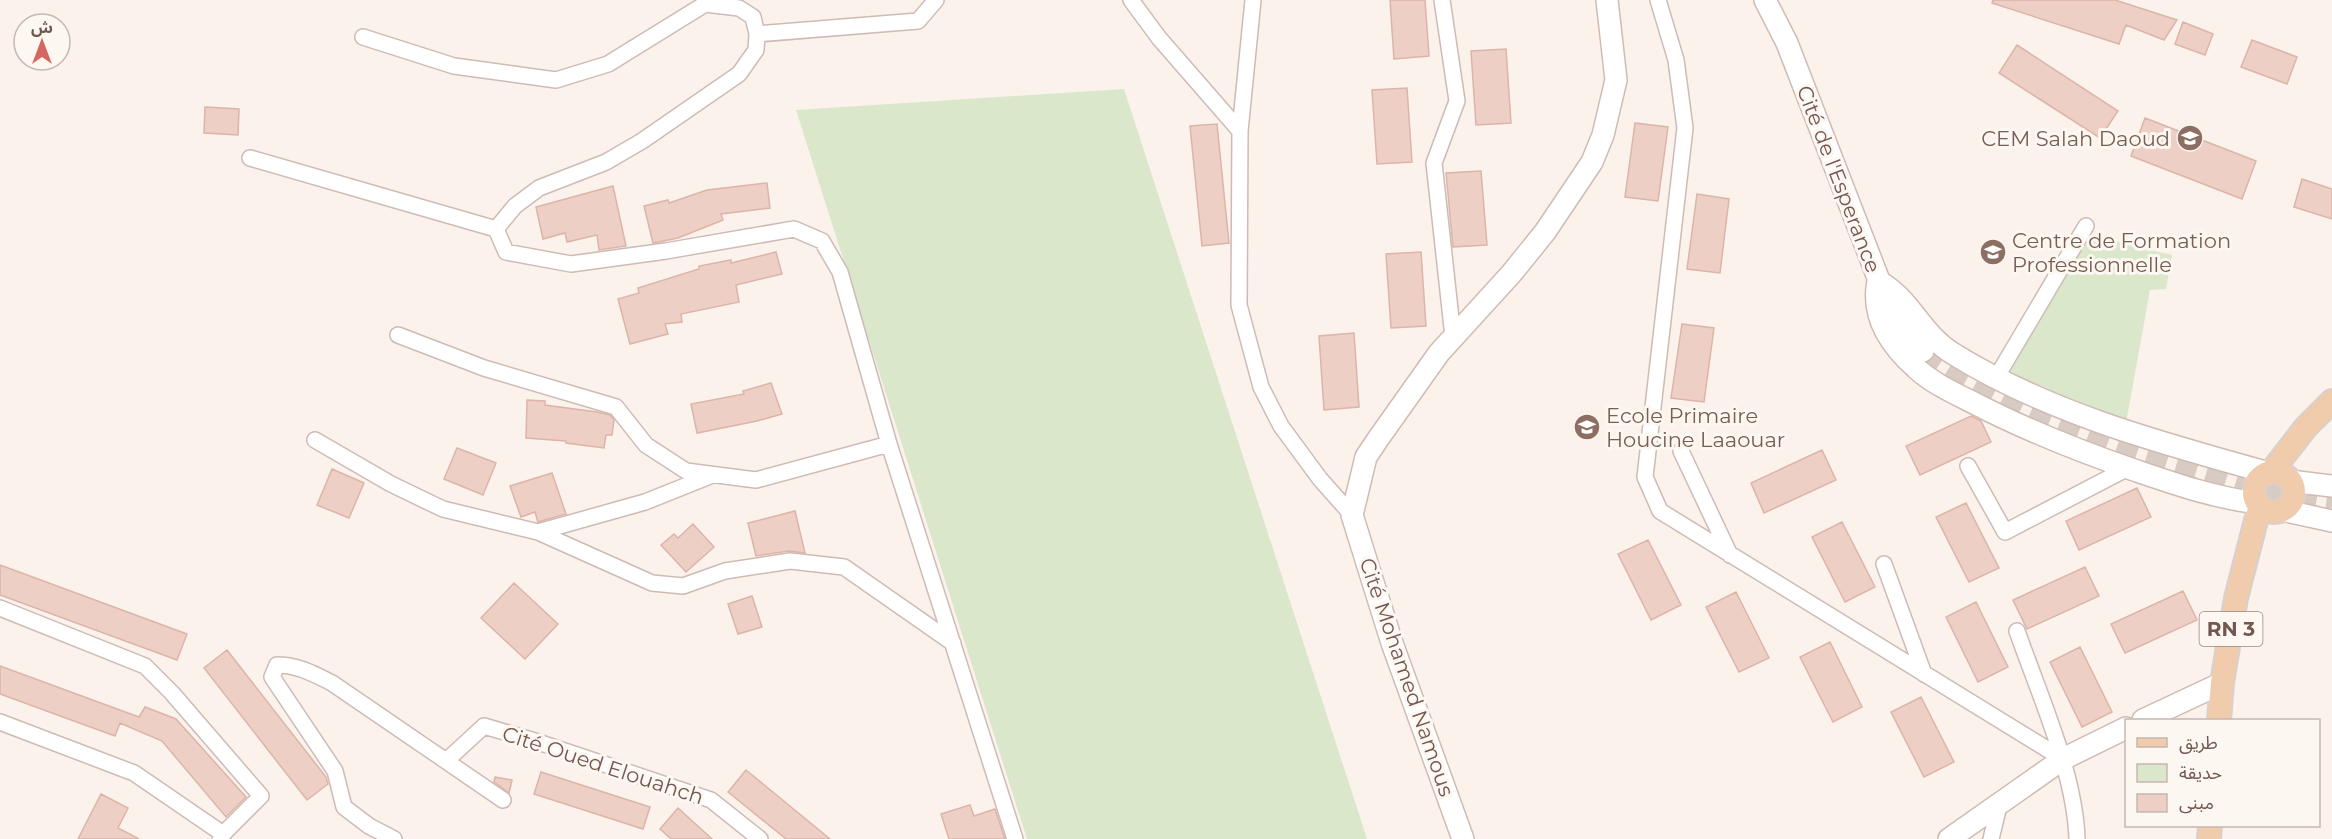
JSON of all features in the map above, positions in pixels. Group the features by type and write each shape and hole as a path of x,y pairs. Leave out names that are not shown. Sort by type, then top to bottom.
{"main road":[{"path":"1352,516 1366,458 1408,396 1453,337 1511,274 1545,232 1593,162 1603,135 1616,80 1607,0"},
{"name":"Cité de l'Esperance","path":"1765,0 1787,43 1878,280 1900,325 1923,351"},
{"path":"2332,486 2280,476 2128,433 1996,378 1957,357 1931,338 1896,292 1878,280 1876,305 1883,327 1905,357 1918,370 1952,392 1997,415 2094,457 2210,494 2332,520"},
{"name":"RN 3","path":"2280,476 2306,427 2328,406"},
{"name":"RN 3","path":"2219,719 2222,682 2236,598 2252,540 2269,508 2292,501 2294,495 2294,489 2280,476 2263,475 2255,486 2254,493 2269,508"},
{"name":"Cité Mohamed Namous","path":"1352,516 1392,643 1463,839"},
{"path":"2145,719 2222,682"},
{"path":"1949,839 2063,759 2125,729"}],"street":[{"path":"758,33 918,21 936,0"},
{"path":"1131,0 1159,38 1240,131"},
{"path":"1253,0 1240,131 1239,305 1261,387 1281,426 1320,479 1352,516"},
{"path":"1442,0 1456,101 1434,163 1453,337"},
{"path":"1658,0 1676,60 1685,128 1645,477 1660,512 2063,759"},
{"path":"363,37 454,66 556,80 608,64 705,4 739,8 753,16 758,33 756,50 739,74 642,141 606,162 539,188 515,206 496,229"},
{"path":"250,158 496,229"},
{"path":"1996,378 2086,226"},
{"path":"496,229 506,252 571,264 666,251 794,229 822,241 840,273 889,444 1015,839"},
{"path":"398,336 484,368 616,407 646,445 686,471 756,480 889,444"},
{"path":"315,440 391,484 443,509 538,532 652,583 683,586 725,571 790,561 844,567 953,643"},
{"path":"1681,451 1730,555"},
{"path":"1968,466 2005,532 2128,468"},
{"path":"538,532 645,502 713,474"},
{"path":"1884,564 1924,674"},
{"path":"0,608 145,666 172,693 261,796 222,836 134,773 0,722"},
{"path":"2017,631 2063,759 2077,827 2077,839"},
{"path":"394,839 369,826 344,807 335,771 272,677 277,665 289,665 307,670 332,683 503,800"},
{"name":"Cité Oued Elouahch","path":"446,761 484,726 711,801 760,839"},
{"path":"1991,839 2000,802"}],"green space":[{"path":"1124,89 1367,839 1027,839 796,110"},
{"path":"2089,235 2172,255 2166,289 2150,290 2126,423 2009,374"}],"building":[{"path":"1390,0 1425,0 1429,56 1394,59"},
{"path":"1993,0 2115,0 2177,20 2164,40 2126,25 2119,44 1992,3"},
{"path":"2183,22 2213,34 2205,55 2175,44"},
{"path":"2252,40 2297,57 2287,84 2241,67"},
{"path":"2017,45 2118,111 2100,138 1999,73"},
{"path":"1506,49 1511,123 1476,125 1471,51"},
{"path":"1407,88 1412,162 1377,164 1372,90"},
{"path":"205,107 239,109 238,135 204,133"},
{"path":"2145,118 2256,161 2242,199 2131,156"},
{"path":"1635,123 1668,127 1658,201 1625,197"},
{"path":"1217,124 1229,243 1202,246 1190,126"},
{"path":"1481,171 1487,245 1453,247 1446,173"},
{"path":"2302,179 2332,189 2332,219 2294,207"},
{"path":"767,183 770,208 721,214 723,220 678,238 653,243 644,206 668,200 669,203 707,190"},
{"path":"613,186 626,246 599,250 597,235 567,242 565,233 543,239 536,207"},
{"path":"1697,194 1729,199 1720,273 1687,269"},
{"path":"776,252 782,274 736,285 739,302 681,314 682,322 665,324 668,334 630,344 618,299 639,293 638,288 699,269 699,266 731,260 731,263"},
{"path":"1421,252 1426,326 1391,328 1386,254"},
{"path":"1682,324 1714,328 1704,402 1671,398"},
{"path":"1354,333 1359,407 1324,410 1319,336"},
{"path":"771,383 782,414 697,433 691,404 744,394 743,391"},
{"path":"527,400 545,401 545,405 610,415 614,420 612,435 606,435 604,448 566,443 566,441 526,438"},
{"path":"1971,416 1981,421 1991,442 1920,475 1906,446"},
{"path":"457,448 496,463 483,495 444,479"},
{"path":"1822,450 1836,480 1764,513 1751,483"},
{"path":"332,469 364,483 349,518 317,505"},
{"path":"552,473 566,514 538,522 535,512 521,517 510,486"},
{"path":"2137,488 2151,517 2079,550 2066,521"},
{"path":"1966,503 1999,568 1969,582 1936,517"},
{"path":"795,511 805,553 789,551 756,556 748,523"},
{"path":"1842,522 1875,587 1845,602 1812,537"},
{"path":"693,524 714,547 686,572 661,545 674,534 678,538"},
{"path":"1648,540 1681,605 1651,620 1618,554"},
{"path":"0,565 187,634 177,660 0,595"},
{"path":"2085,567 2099,596 2027,629 2013,600"},
{"path":"514,583 558,624 525,659 481,618"},
{"path":"2183,591 2197,620 2125,653 2111,624"},
{"path":"1736,592 1769,658 1739,672 1706,607"},
{"path":"752,596 762,627 738,634 728,604"},
{"path":"1976,602 2008,667 1978,682 1946,617"},
{"path":"1830,642 1862,707 1833,722 1800,657"},
{"path":"2080,647 2112,712 2082,727 2050,662"},
{"path":"227,650 326,777 328,784 307,800 204,668"},
{"path":"0,666 139,717 145,707 176,719 246,797 226,817 162,741 120,723 115,736 0,694"},
{"path":"1921,697 1954,762 1924,777 1891,712"},
{"path":"746,770 830,839 786,839 728,792"},
{"path":"541,772 650,807 643,829 534,794"},
{"path":"495,777 512,780 509,793 494,782"},
{"path":"101,794 128,808 118,828 139,839 78,839"},
{"path":"970,805 974,816 995,809 1005,839 949,839 941,814"},
{"path":"678,808 712,839 671,839 660,829"}],"tunnel":[{"path":"1923,351 1959,375 1996,395 2092,437 2164,462 2256,489 2332,505"}],"place":[{"name":"CEM Salah Daoud","path":"2190,138"},
{"name":"Centre de Formation Professionnelle","path":"1993,252"},
{"name":"Ecole Primaire Houcine Laaouar","path":"1587,427"}]}
